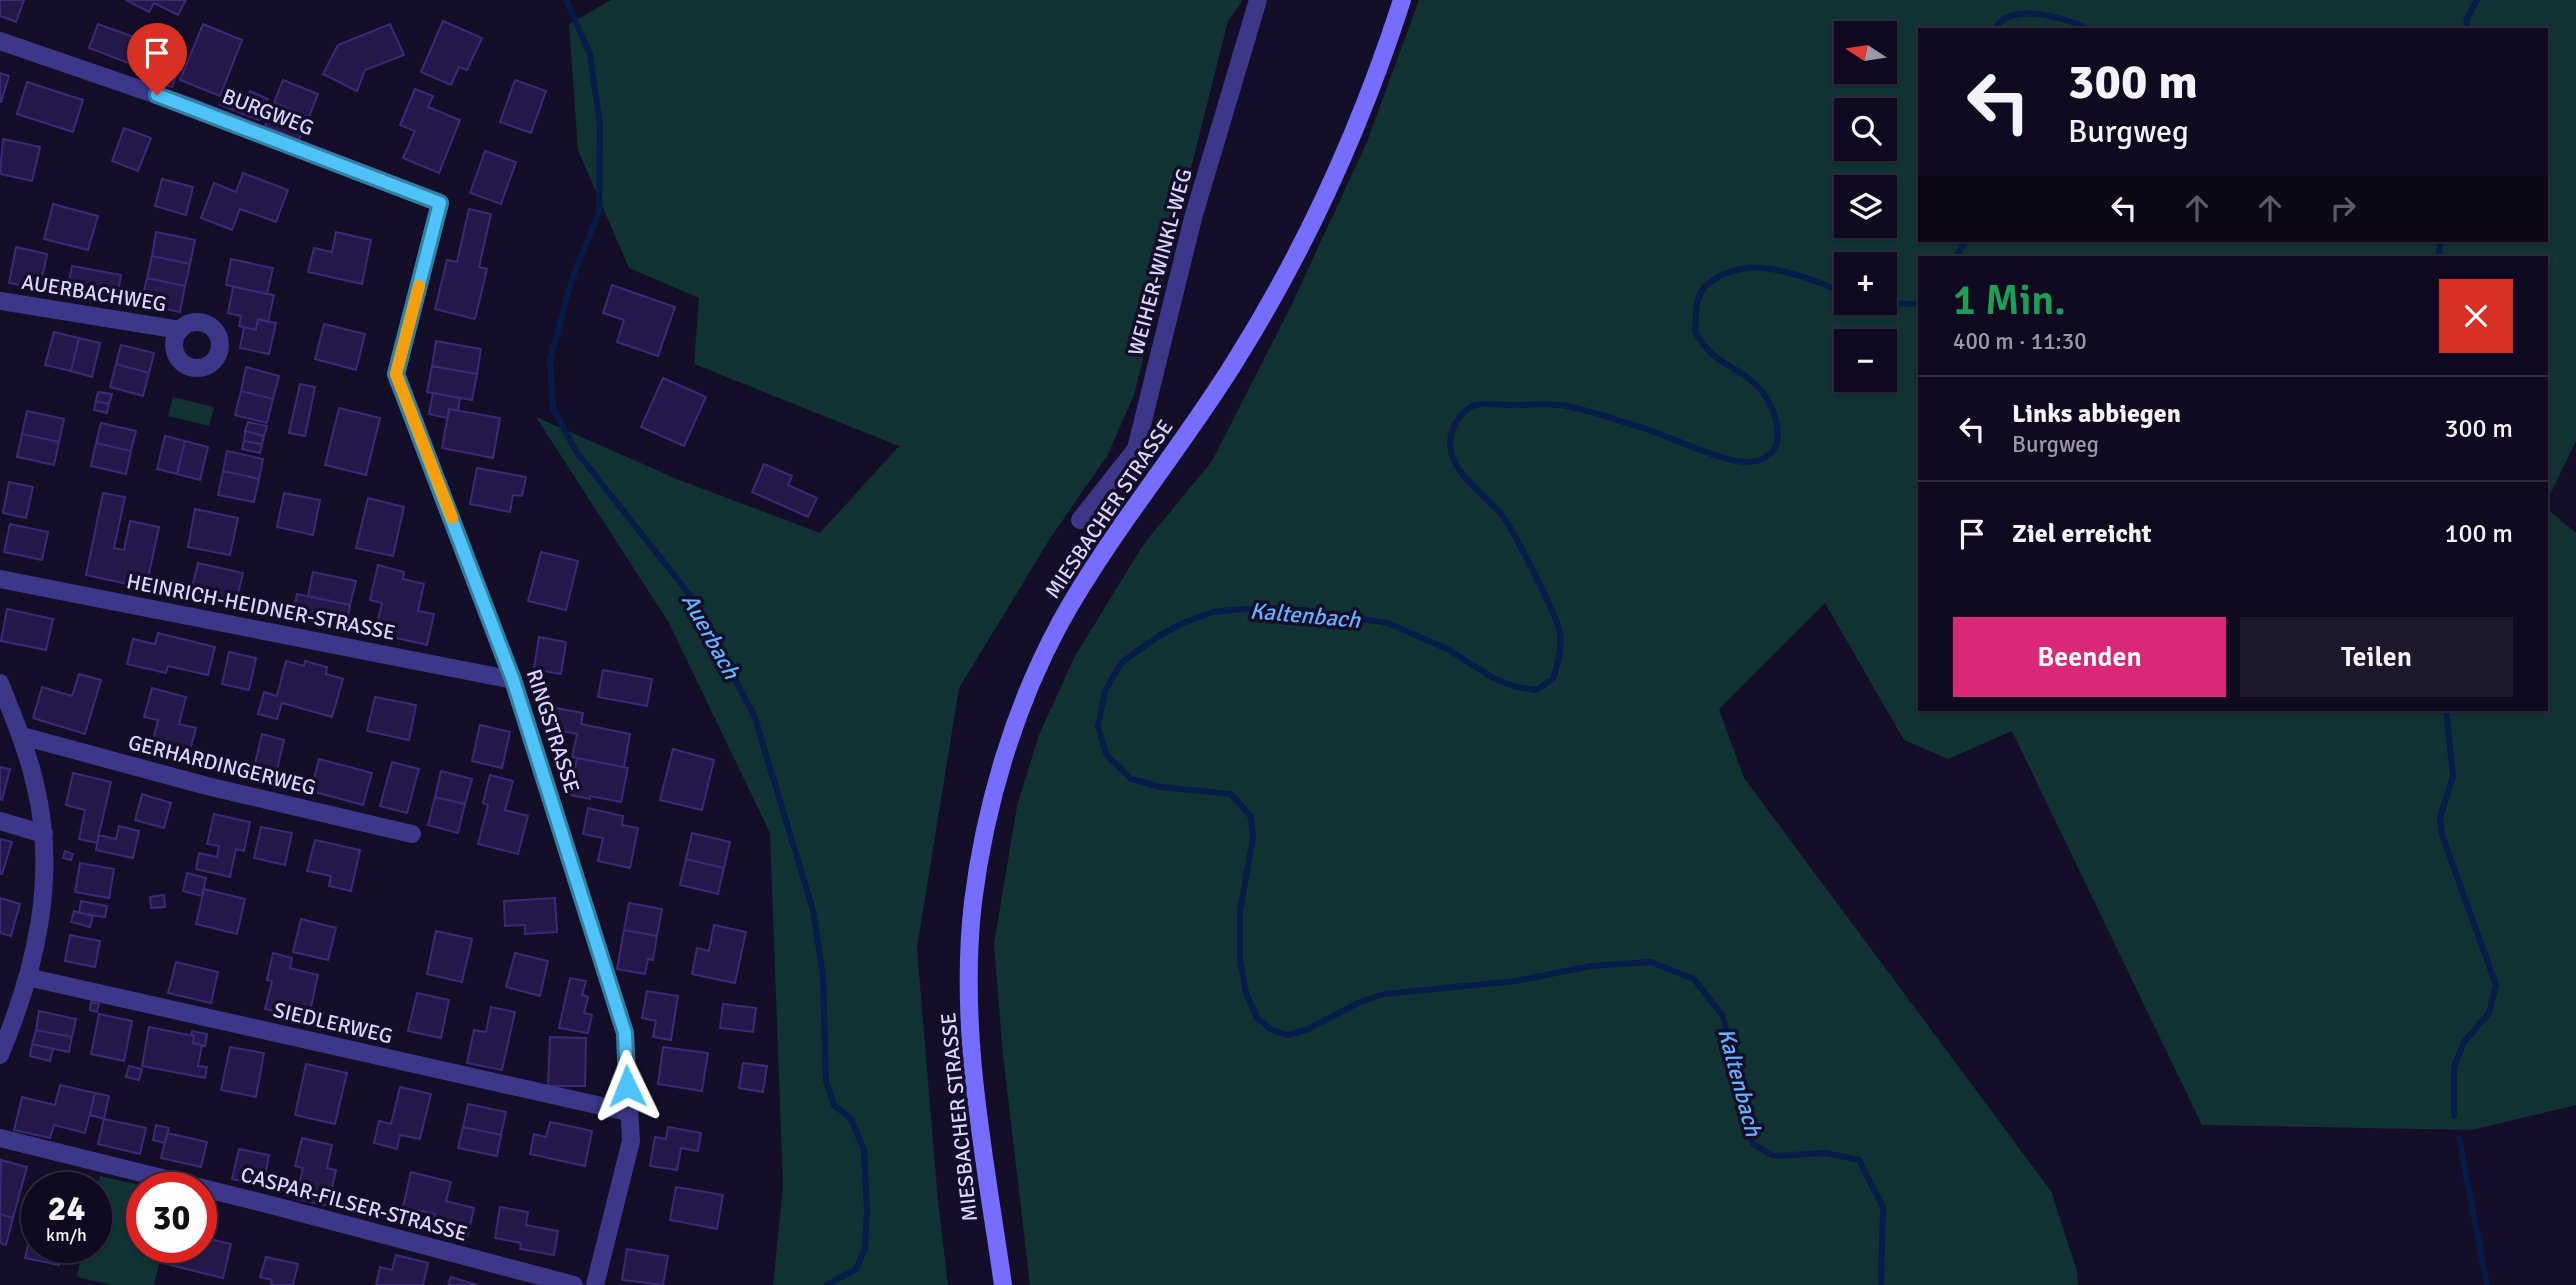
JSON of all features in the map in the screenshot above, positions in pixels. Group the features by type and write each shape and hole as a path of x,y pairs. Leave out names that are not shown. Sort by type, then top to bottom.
{"main road":[{"name":"MIESBACHER STRASSE","path":"1003,1285 977,1112 969,1038 968,971 973,902 986,826 1015,724 1065,615 1096,563 1180,445 1239,355 1292,264 1339,167 1381,64 1402,0"}],"street":[{"name":"WEIHER-WINKL-WEG","path":"1080,520 1136,449 1193,218 1258,0"},
{"name":"BURGWEG","path":"0,41 183,104 440,203"},
{"name":"RINGSTRASSE","path":"440,203 396,374 513,680 625,1033 631,1142 595,1285"},
{"name":"AUERBACHWEG","path":"0,301 180,330"},
{"name":"HEINRICH-HEIDNER-STRASSE","path":"0,579 513,680"},
{"path":"0,683 22,736 36,785 44,835 45,871 43,908 27,977 0,1055"},
{"name":"GERHARDINGERWEG","path":"22,736 207,786 412,834"},
{"path":"0,821 44,835"},
{"name":"SIEDLERWEG","path":"27,977 628,1112"},
{"name":"CASPAR-FILSER-STRASSE","path":"0,1138 271,1205 574,1285"}],"green space":[{"path":"611,0 1243,0 1228,21 1134,395 1107,456 1051,537 959,688 917,948 938,1201 948,1285 773,1285 783,1187 770,833 669,623 536,417 677,479 820,533 899,446 694,364 699,298 629,268 578,150 569,24"},
{"path":"1419,0 2576,0 2576,441 2548,499 2548,256 1918,256 1918,711 2548,711 2548,510 2576,533 2576,1105 2472,1130 2202,1125 2012,731 1948,759 1904,740 1825,603 1719,709 1744,778 2051,1191 2077,1271 2078,1285 1030,1285 1003,1055 994,944 1017,806 1039,735 1074,658 1143,545 1212,461 1290,308 1367,142"},
{"path":"173,397 214,407 209,426 168,416"},
{"path":"112,1179 126,1182 126,1263 159,1263 154,1285 112,1285 77,1277 80,1263 112,1263"}],"building":[{"path":"0,0 24,0 16,22 0,16"},
{"path":"126,0 186,0 178,15 154,3 149,12"},
{"path":"443,21 482,38 467,70 459,67 451,85 421,72"},
{"path":"98,24 148,42 139,67 89,48"},
{"path":"203,24 242,40 220,96 180,80"},
{"path":"390,24 404,55 365,70 357,91 323,74 338,45"},
{"path":"144,56 179,69 172,87 137,74"},
{"path":"0,73 9,76 1,102 0,102"},
{"path":"283,80 318,94 309,117 274,103"},
{"path":"515,80 546,91 531,133 500,122"},
{"path":"27,82 83,100 73,132 17,114"},
{"path":"415,89 433,96 428,107 460,120 439,173 403,158 415,131 400,125"},
{"path":"226,90 247,98 250,91 268,99 259,120 220,105"},
{"path":"274,103 309,117 299,140 265,126"},
{"path":"124,128 151,138 138,171 112,161"},
{"path":"3,139 40,147 32,181 0,174"},
{"path":"485,151 516,162 501,204 470,193"},
{"path":"243,173 288,190 276,222 240,209 232,230 201,218 214,183 236,192"},
{"path":"162,179 193,187 186,215 155,206"},
{"path":"53,204 98,216 88,250 44,239"},
{"path":"469,209 491,214 479,267 487,269 475,319 435,309 447,260 457,262"},
{"path":"156,232 195,240 190,264 152,256"},
{"path":"336,232 371,240 362,284 308,272 314,248 332,252"},
{"path":"16,247 47,254 40,289 9,283"},
{"path":"152,256 190,264 185,286 147,278"},
{"path":"231,259 273,268 267,294 226,285"},
{"path":"72,266 121,275 116,305 66,296"},
{"path":"147,278 185,286 180,312 141,304"},
{"path":"612,285 675,307 658,356 617,342 624,320 603,313"},
{"path":"233,287 274,295 268,322 258,319 256,330 239,326 241,316 228,313"},
{"path":"258,319 276,323 269,354 240,348 244,327 256,330"},
{"path":"324,324 365,334 356,370 315,359"},
{"path":"54,332 79,338 71,371 45,365"},
{"path":"79,338 100,343 92,377 71,371"},
{"path":"436,341 481,349 477,374 432,366"},
{"path":"121,345 154,353 149,373 116,364"},
{"path":"116,364 149,373 143,396 110,387"},
{"path":"432,366 477,374 472,400 427,392"},
{"path":"246,367 279,376 273,399 241,391"},
{"path":"663,378 706,397 684,446 641,427"},
{"path":"300,384 315,387 305,436 289,433"},
{"path":"241,391 273,399 267,423 235,415"},
{"path":"98,392 112,394 109,404 96,401"},
{"path":"433,393 460,398 458,411 449,409 448,418 429,414"},
{"path":"96,401 109,404 107,413 94,410"},
{"path":"339,408 380,418 366,475 325,465"},
{"path":"449,409 500,418 493,458 442,448"},
{"path":"27,411 64,419 59,442 22,434"},
{"path":"248,422 267,426 264,436 245,431"},
{"path":"101,423 136,431 131,451 96,443"},
{"path":"245,431 264,436 262,444 244,441"},
{"path":"22,434 59,442 54,465 17,457"},
{"path":"165,436 185,441 177,474 157,469"},
{"path":"185,441 208,447 200,480 177,474"},
{"path":"244,441 262,444 260,453 242,449"},
{"path":"96,443 131,451 126,474 91,466"},
{"path":"227,451 263,459 259,479 223,471"},
{"path":"764,464 792,476 788,485 817,498 808,517 752,492"},
{"path":"477,468 526,477 522,496 513,495 510,512 470,504"},
{"path":"223,471 259,479 254,502 218,495"},
{"path":"9,482 33,487 26,518 3,513"},
{"path":"103,493 125,497 114,548 124,550 130,521 159,527 146,588 86,575"},
{"path":"284,493 320,500 313,535 277,527"},
{"path":"368,498 404,507 393,556 356,548"},
{"path":"195,509 238,518 230,555 188,547"},
{"path":"10,524 48,532 42,560 4,552"},
{"path":"541,552 578,561 566,610 528,601"},
{"path":"198,563 243,573 235,606 190,596"},
{"path":"378,565 404,572 403,579 424,584 418,611 434,614 427,645 375,633 382,603 370,600"},
{"path":"313,572 356,581 350,605 308,596"},
{"path":"297,594 350,605 347,622 328,618 327,624 292,617"},
{"path":"7,609 53,619 46,650 1,641"},
{"path":"158,633 215,647 208,675 168,666 166,673 127,664 133,639 155,644"},
{"path":"539,637 566,642 561,674 534,669"},
{"path":"229,652 256,658 249,690 222,684"},
{"path":"286,661 304,666 305,661 327,667 326,674 343,679 332,717 282,703 277,719 258,714 264,692 277,696"},
{"path":"603,670 652,679 647,706 598,697"},
{"path":"79,674 101,680 85,734 33,718 42,687 72,696"},
{"path":"152,688 186,697 179,724 196,728 188,757 151,748 158,720 144,717"},
{"path":"375,697 416,705 409,740 367,731"},
{"path":"550,707 583,713 581,724 630,734 624,767 572,757 577,734 545,728"},
{"path":"480,725 510,732 502,768 472,761"},
{"path":"262,734 284,740 275,778 253,772"},
{"path":"673,749 714,760 702,810 660,800"},
{"path":"577,758 628,768 621,802 570,795"},
{"path":"319,759 372,773 363,805 311,791"},
{"path":"392,762 419,769 407,813 380,806"},
{"path":"0,767 10,769 2,800 0,799"},
{"path":"441,771 472,779 465,804 435,797"},
{"path":"73,773 111,782 97,843 79,839 85,810 66,805"},
{"path":"490,775 513,781 505,810 528,816 518,854 478,844 488,805 483,803"},
{"path":"142,794 171,803 164,828 135,820"},
{"path":"435,797 465,804 458,833 428,825"},
{"path":"588,808 623,816 622,825 638,828 630,868 598,861 603,838 583,834"},
{"path":"214,814 250,822 244,851 236,849 230,877 196,869 199,853 217,857 219,846 207,844"},
{"path":"119,826 139,831 133,858 96,850 99,835 116,839"},
{"path":"261,827 292,833 285,865 254,858"},
{"path":"692,833 730,842 724,868 686,859"},
{"path":"0,839 12,842 2,874 0,874"},
{"path":"315,840 360,850 351,891 329,886 331,876 307,871"},
{"path":"65,851 73,854 71,860 63,858"},
{"path":"686,859 724,868 718,894 680,885"},
{"path":"80,863 114,869 109,898 75,892"},
{"path":"187,873 206,878 202,896 183,891"},
{"path":"204,889 245,899 237,934 196,924"},
{"path":"164,895 165,907 151,908 150,897"},
{"path":"0,898 20,904 11,936 0,933"},
{"path":"555,898 557,932 525,934 525,925 505,926 504,901"},
{"path":"81,901 107,906 105,917 79,913"},
{"path":"629,903 662,909 657,936 624,930"},
{"path":"74,911 93,916 90,927 71,922"},
{"path":"301,919 336,928 328,960 293,952"},
{"path":"714,925 746,932 735,983 692,974 697,948 709,951"},
{"path":"624,930 657,936 653,960 648,959 645,974 617,969"},
{"path":"436,931 472,939 462,982 427,974"},
{"path":"70,935 100,941 95,967 65,961"},
{"path":"273,953 292,958 290,968 318,975 308,1020 265,1009 272,981 267,980"},
{"path":"515,953 548,961 540,996 506,987"},
{"path":"176,962 218,972 211,1003 168,993"},
{"path":"570,978 586,981 582,995 588,997 584,1013 592,1015 588,1033 559,1028"},
{"path":"647,991 678,996 671,1040 653,1037 656,1021 642,1018"},
{"path":"417,993 449,1000 441,1038 408,1031"},
{"path":"91,1002 99,1004 97,1012 90,1010"},
{"path":"723,1004 756,1008 753,1032 720,1028"},
{"path":"491,1007 515,1012 502,1070 467,1063 474,1030 486,1032"},
{"path":"39,1011 76,1019 72,1037 36,1030"},
{"path":"99,1014 132,1021 124,1061 91,1054"},
{"path":"149,1027 194,1036 193,1043 202,1045 198,1066 207,1067 205,1078 142,1066"},
{"path":"36,1030 72,1037 69,1052 32,1044"},
{"path":"192,1031 207,1034 205,1046 193,1043"},
{"path":"550,1037 586,1038 585,1086 548,1086"},
{"path":"32,1044 53,1049 50,1061 30,1056"},
{"path":"230,1047 264,1053 256,1097 221,1090"},
{"path":"663,1047 708,1053 702,1091 658,1084"},
{"path":"743,1063 767,1066 763,1092 739,1088"},
{"path":"306,1064 347,1073 335,1124 295,1115"},
{"path":"129,1066 142,1069 139,1080 126,1077"},
{"path":"60,1085 95,1093 85,1133 54,1125 50,1138 14,1130 22,1097 55,1105"},
{"path":"400,1087 431,1094 420,1139 400,1135 397,1149 374,1143 379,1121 391,1124"},
{"path":"95,1093 109,1096 104,1119 90,1115"},
{"path":"468,1104 506,1112 501,1135 463,1127"},
{"path":"104,1119 146,1128 140,1154 98,1144"},
{"path":"550,1122 592,1131 585,1166 530,1154 534,1134 546,1137"},
{"path":"156,1125 169,1128 165,1143 153,1140"},
{"path":"463,1127 501,1135 497,1156 458,1148"},
{"path":"668,1127 701,1133 698,1151 681,1148 677,1170 650,1166 655,1137 666,1139"},
{"path":"167,1133 207,1142 201,1167 161,1158"},
{"path":"302,1138 332,1145 327,1168 336,1170 328,1206 296,1199 303,1168 295,1166"},
{"path":"239,1149 269,1155 263,1186 232,1179"},
{"path":"1,1160 27,1167 26,1172 21,1172 21,1189 13,1218 0,1214"},
{"path":"411,1172 451,1182 446,1201 474,1208 467,1238 431,1229 435,1214 403,1207"},
{"path":"676,1187 723,1195 717,1229 670,1220"},
{"path":"500,1207 528,1212 526,1225 558,1231 554,1255 520,1249 521,1243 495,1238"},
{"path":"0,1214 13,1218 6,1245 0,1243"},
{"path":"217,1241 231,1244 223,1278 170,1265 217,1263"},
{"path":"627,1249 668,1256 663,1285 622,1280"},
{"path":"396,1255 428,1263 423,1285 376,1285 380,1267 392,1270"},
{"path":"266,1257 298,1264 293,1285 271,1285 272,1280 260,1277"},
{"path":"451,1277 477,1285 448,1285"}],"waterway":[{"name":"Auerbach","path":"566,0 590,54 600,125 599,212 573,276 550,359 553,409 576,451 689,594 754,715 813,910 823,976 826,1081 834,1105 851,1119 864,1150 867,1211 865,1248 856,1269 827,1285"},
{"name":"Kaltenbach","path":"2466,28 2467,18 2477,0"},
{"name":"Kaltenbach","path":"1996,28 2002,21 2026,14 2054,17 2085,28"},
{"name":"Kaltenbach","path":"1957,256 1965,242"},
{"path":"2438,256 2441,242"},
{"name":"Kaltenbach","path":"1834,289 1796,275 1760,268 1726,273 1700,293 1695,332 1711,353 1753,382 1772,408 1778,433 1776,444 1771,454 1761,460 1746,462 1724,458 1646,429 1568,406 1484,404 1471,406 1461,415 1451,437 1455,462 1507,523 1543,591 1560,633 1559,656 1553,679 1536,690 1516,687 1495,679 1449,650 1388,623 1304,610 1244,609 1213,612 1183,623 1157,637 1121,663 1105,691 1098,727 1106,754 1131,779 1161,787 1231,794 1251,817 1253,838 1240,911 1240,959 1246,993 1257,1018 1272,1030 1287,1035 1306,1030 1360,1002 1384,994 1516,981 1591,966 1651,962 1694,979 1722,1015 1735,1060 1753,1144 1774,1156 1826,1153 1859,1160 1883,1207 1881,1285"},
{"name":"Kaltenbach","path":"1897,304 1918,302"},
{"path":"2446,711 2453,776 2440,818 2442,835 2496,985 2489,1013 2464,1042 2454,1067 2454,1116"},
{"path":"2459,1138 2487,1285"}],"slow traffic":[{"path":"419,286 396,374 452,518"}],"route":[{"path":"157,95 440,203 396,374 513,680 625,1033 627,1086"}]}
